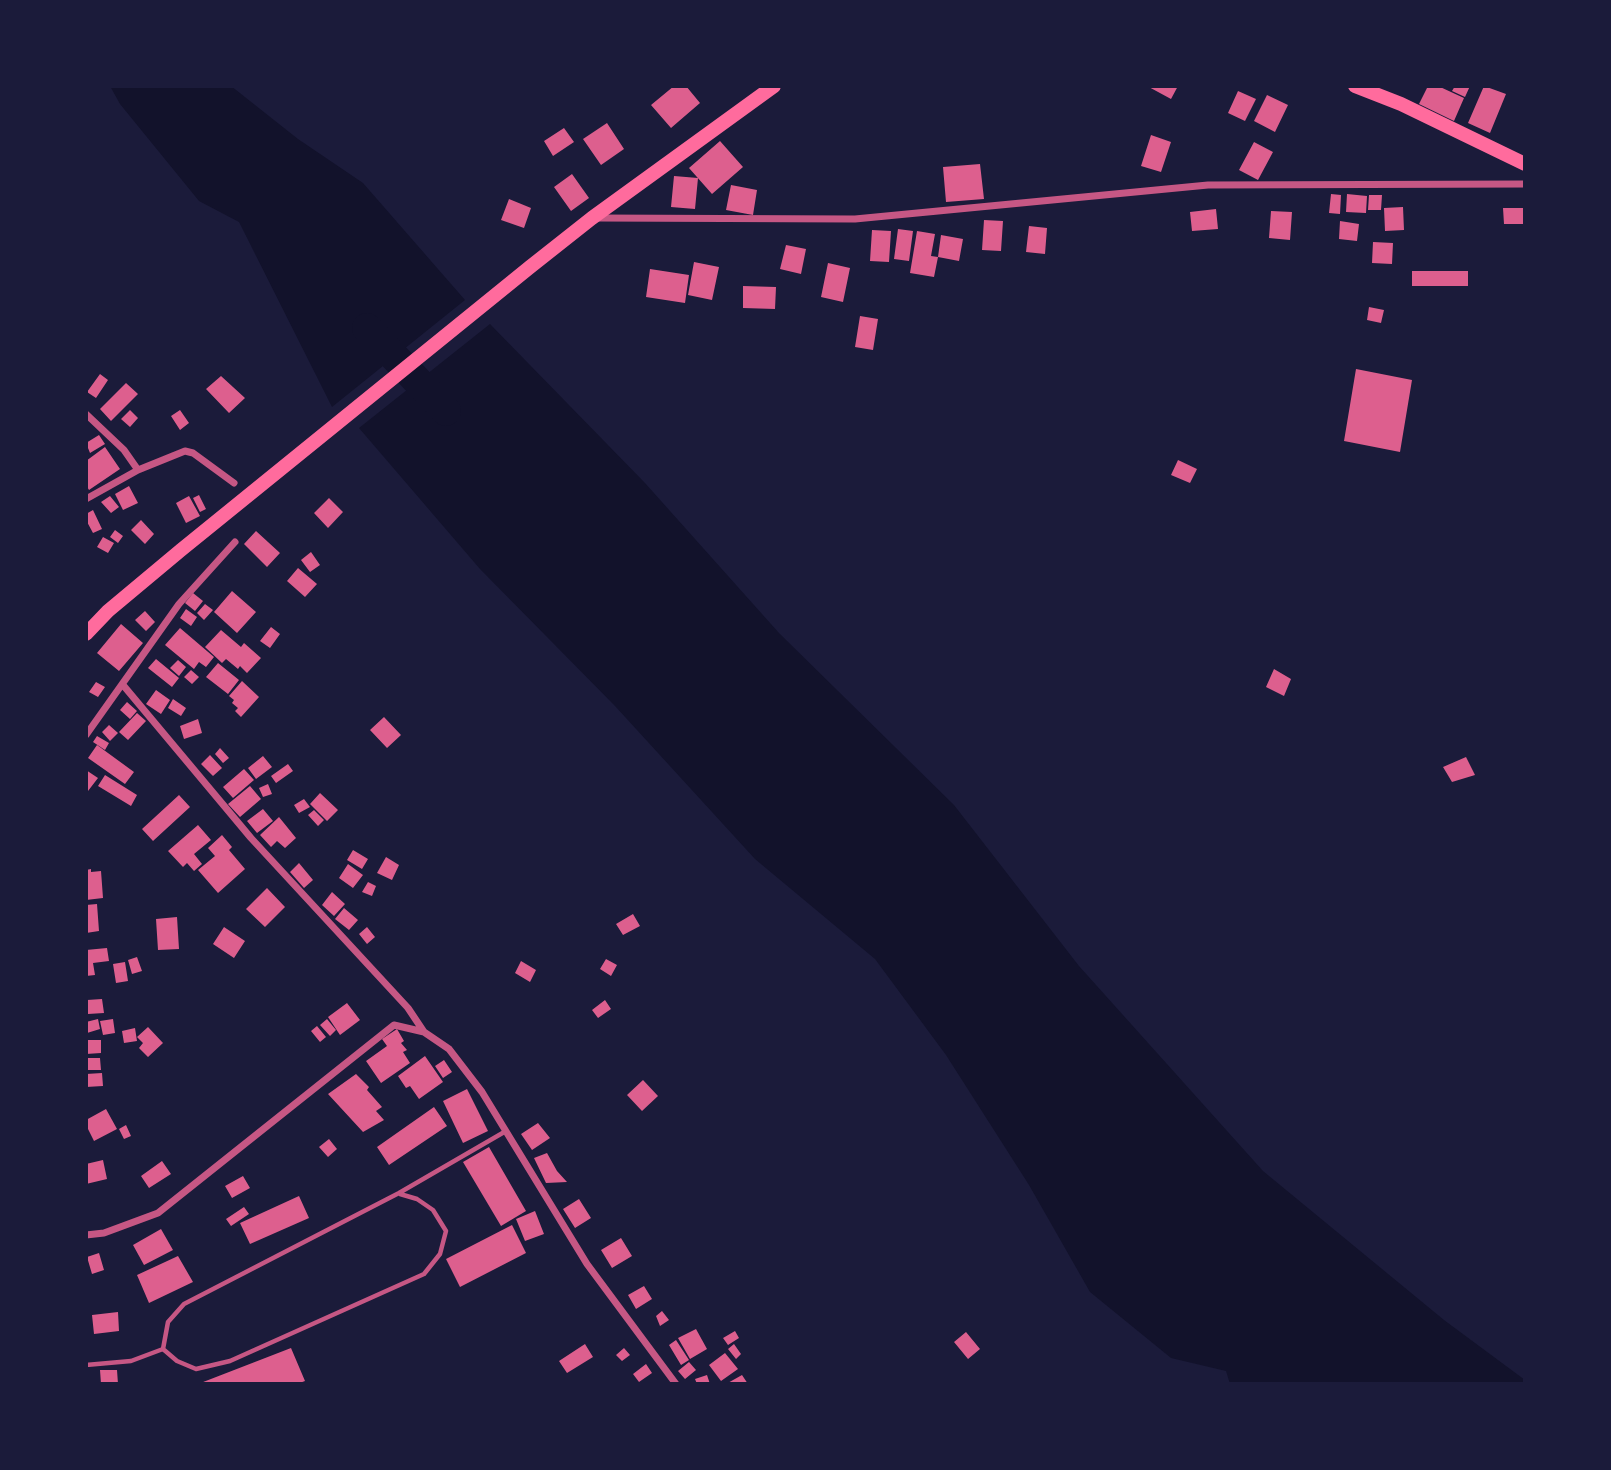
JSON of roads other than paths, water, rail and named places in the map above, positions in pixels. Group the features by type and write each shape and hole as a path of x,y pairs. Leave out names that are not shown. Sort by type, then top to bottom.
{"main road":[{"path":"86,634 108,611 181,550 530,267 592,218 774,86"},
{"path":"1355,86 1401,104 1525,164"}],"street":[{"path":"592,218 855,219 1208,185 1525,184"},
{"path":"86,414 124,450 138,470"},
{"path":"86,499 138,470 185,451 193,453 234,483"},
{"path":"86,736 179,604 235,542"},
{"path":"123,685 251,838 408,1008 424,1032 449,1049 482,1091 587,1264 676,1384"},
{"path":"86,1235 104,1233 158,1213 394,1026 424,1032"}],"lane":[{"path":"163,1349 168,1322 184,1304 399,1194 506,1131"},
{"path":"163,1349 177,1361 196,1368 230,1361 424,1273 440,1254 446,1231 433,1210 417,1199 399,1194"},
{"path":"86,1365 131,1361 163,1349"}],"waterway":[{"path":"367,328 446,411"}]}
